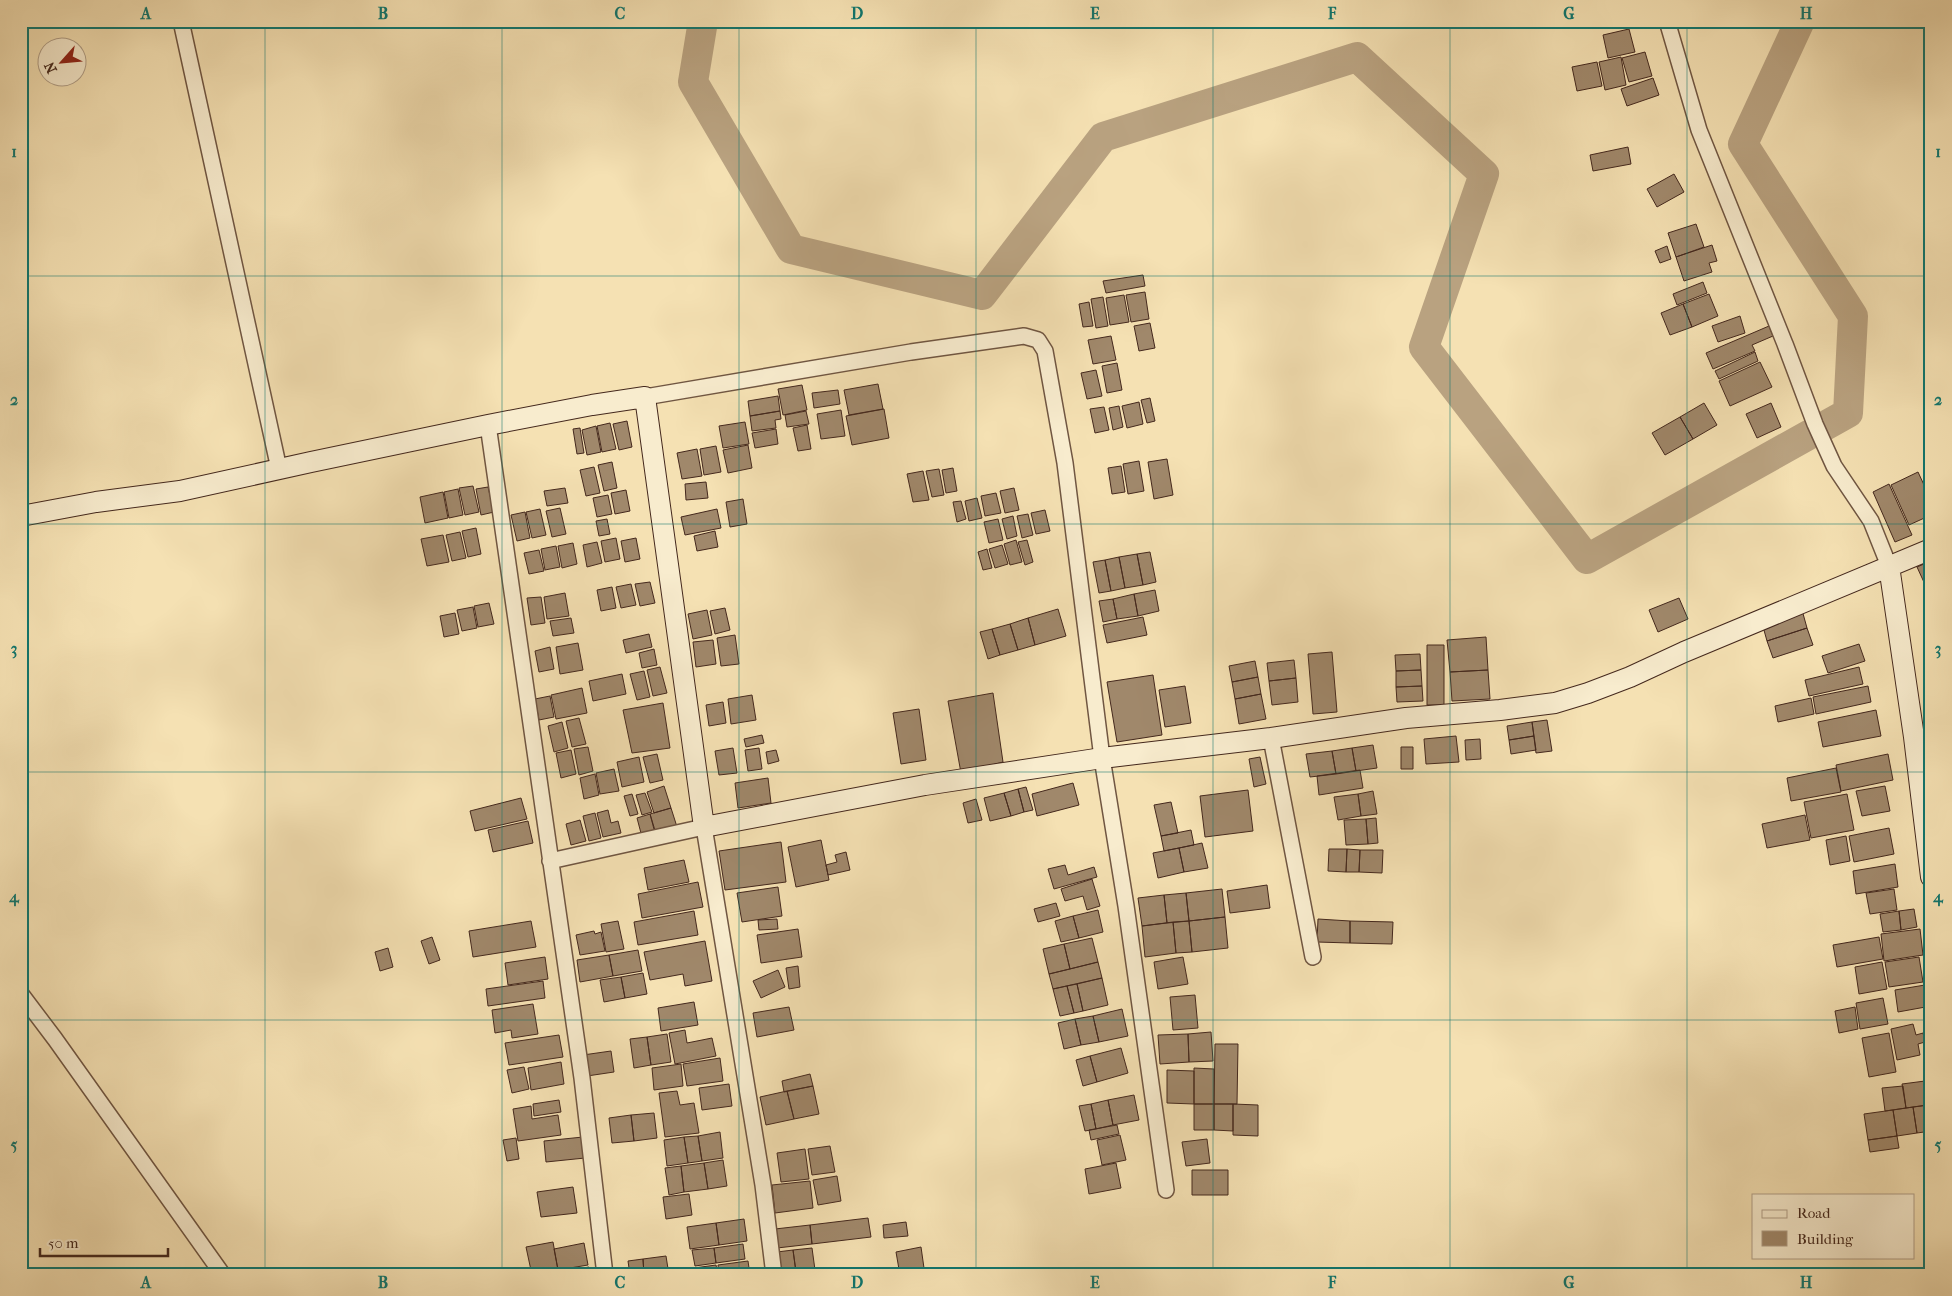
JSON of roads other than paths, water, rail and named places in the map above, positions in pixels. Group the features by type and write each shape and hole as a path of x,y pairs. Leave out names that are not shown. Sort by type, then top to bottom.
{"street":[{"path":"181,21 279,469"},
{"path":"1667,21 1699,130 1815,424 1834,466 1872,521 1889,566 1914,737 1931,877"},
{"path":"21,516 96,502 180,492 279,469 592,405 911,352 1024,336 1038,340 1045,351 1065,463 1102,758 1126,906 1166,1190"},
{"path":"645,397 704,827 763,1185 774,1275"},
{"path":"488,425 582,1078 605,1275"},
{"path":"550,861 704,827 925,785 1102,758 1271,738 1406,718 1500,710 1563,700 1630,677 1684,652 1931,548"},
{"path":"1271,738 1312,957"},
{"path":"21,994 55,1038 223,1275"}],"waterway":[{"path":"703,21 693,82 791,249 982,295 1103,137 1357,57 1484,174 1424,347 1587,559 1848,413 1853,316 1743,144 1800,21"}]}
